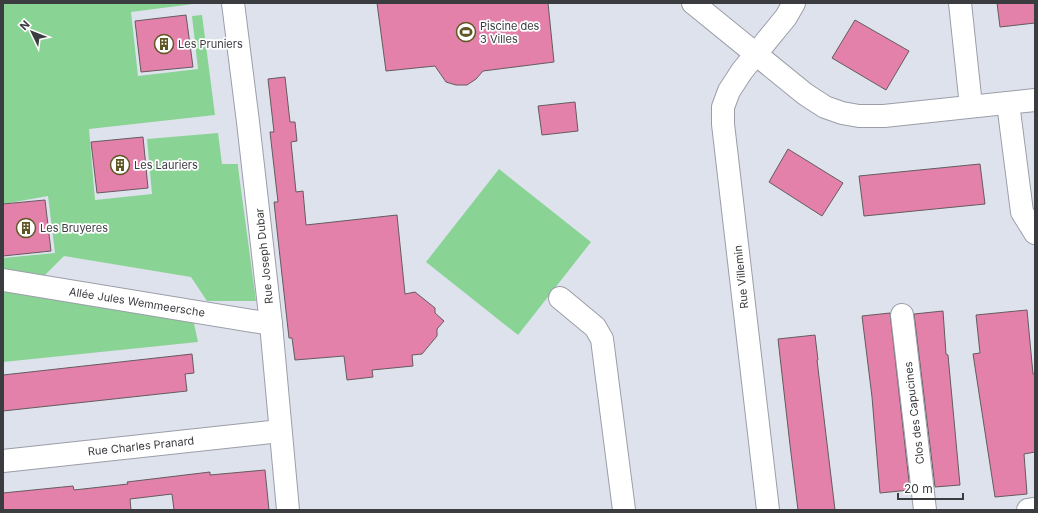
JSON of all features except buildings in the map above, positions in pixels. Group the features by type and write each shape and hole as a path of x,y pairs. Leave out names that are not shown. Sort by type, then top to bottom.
{"street":[{"name":"Rue Joseph Dubar","path":"233,3 271,324 288,510"},
{"path":"693,3 805,94 825,107 842,113 859,116 884,116 1035,100"},
{"name":"Rue Villemin","path":"768,510 723,107 729,91 742,71 786,17 794,3"},
{"path":"960,3 971,106"},
{"path":"1008,103 1022,212 1035,233"},
{"name":"Allée Jules Wemmeersche","path":"3,280 271,324"},
{"path":"560,298 595,327 602,339 624,510"},
{"name":"Clos des Capucines","path":"902,315 925,510"},
{"name":"Rue Charles Pranard","path":"3,461 280,430"},
{"path":"1028,510 1035,509"}],"green space":[{"path":"3,3 201,3 131,12 138,76 198,69 192,16 202,15 215,115 89,129 95,200 152,194 147,139 218,133 222,164 238,164 256,301 207,301 191,277 64,256 45,275 3,271 3,258 55,253 48,196 3,204"},
{"path":"499,169 591,242 518,335 426,262"},
{"path":"3,287 193,319 198,342 3,362"}],"place":[{"name":"Piscine des 3 Villes","path":"466,32"},
{"name":"Les Pruniers","path":"164,44"},
{"name":"Les Lauriers","path":"120,165"},
{"name":"Les Bruyeres","path":"26,228"}]}
